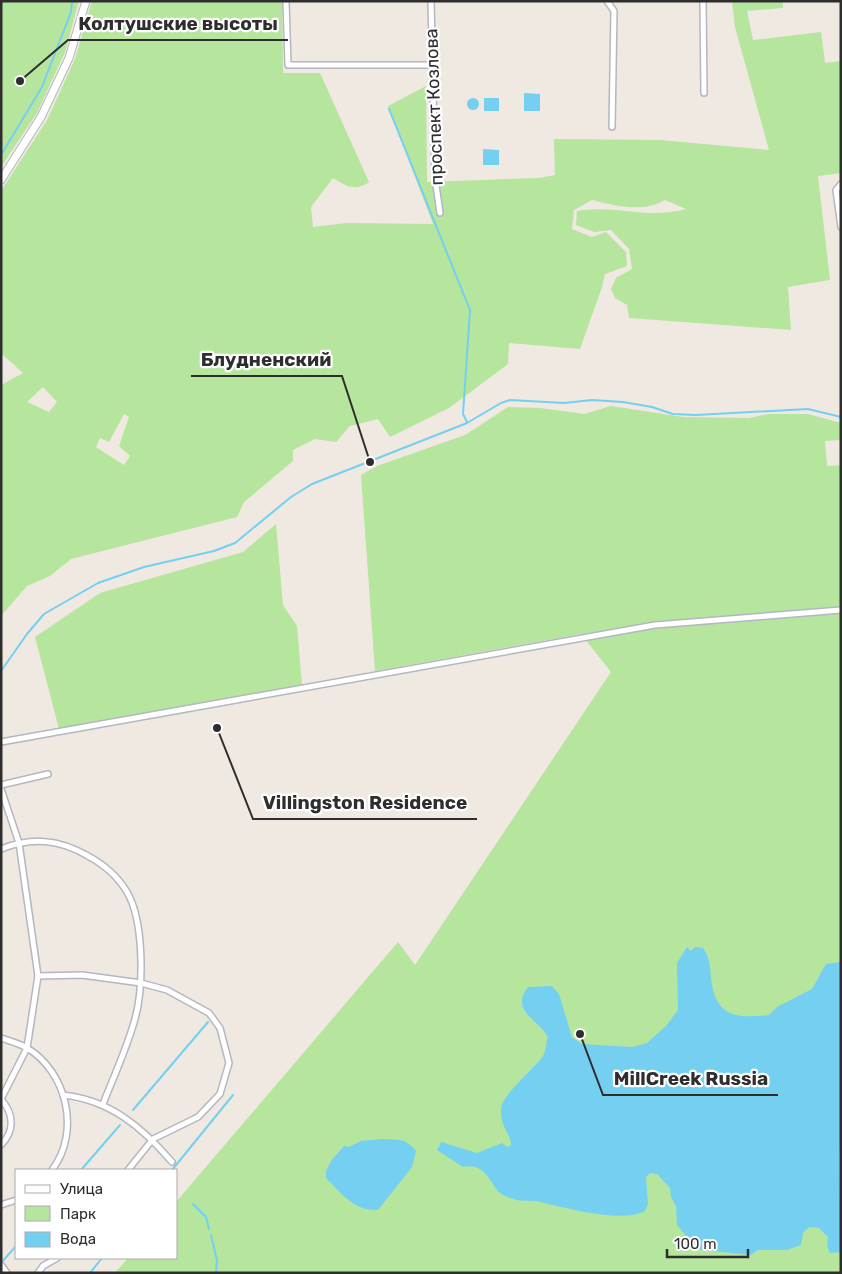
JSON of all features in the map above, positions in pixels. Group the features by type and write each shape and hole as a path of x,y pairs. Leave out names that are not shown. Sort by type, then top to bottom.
{"street":[{"path":"1,180 41,117 69,58 86,1"},
{"path":"286,1 288,65 431,65"},
{"name":"проспект Козлова","path":"431,1 435,178 440,213"},
{"path":"608,1 614,12 612,127"},
{"path":"702,1 704,93"},
{"path":"841,184 836,190 841,227"},
{"path":"1,742 655,625 841,610"},
{"path":"1,785 48,774"},
{"path":"1,790 18,843 38,976 27,1048 1,1099 11,1116 12,1126 9,1136 1,1145"},
{"path":"1,849 18,843 45,840 72,846 104,865 127,892 137,922 141,983 136,1018 103,1104"},
{"path":"38,976 82,975 141,983 167,990 208,1013 220,1028 229,1063 220,1094 198,1117 153,1139 129,1169"},
{"path":"1,1038 27,1048 47,1064 61,1087 68,1112 67,1138 58,1163 53,1169"},
{"path":"63,1095 82,1097 103,1104 133,1122 153,1139 172,1162"},
{"path":"1,1205 15,1200"},
{"path":"38,1273 43,1266 55,1259"},
{"path":"1,1265 7,1273"}],"green space":[{"path":"1,1 79,1 65,52 37,113 1,167"},
{"path":"92,1 282,1 283,73 320,73 369,182 359,187 351,187 333,178 311,207 313,227 346,223 433,224 388,106 426,86 427,182 539,178 555,175 554,139 660,140 769,150 735,27 732,1 783,1 783,8 747,11 753,40 821,32 825,63 841,61 841,173 818,176 830,280 788,287 791,330 629,318 627,305 615,298 611,289 616,278 632,269 629,249 611,230 594,232 576,225 577,211 605,209 659,213 686,209 665,200 647,206 629,207 592,200 574,210 572,229 592,237 606,232 626,252 627,266 605,274 580,349 509,343 508,364 449,408 390,437 378,419 350,426 336,442 315,439 293,450 293,461 244,502 237,517 71,559 50,576 27,586 1,616 1,385 23,373 1,353 1,191 47,120 75,59","holes":["43,387 57,402 49,412 27,402","124,414 129,417 119,446 130,456 124,465 96,447 100,438 109,442"]},
{"path":"611,406 683,417 749,418 768,414 808,414 841,423 841,440 825,441 827,466 841,465 841,1273 115,1273 127,1259 178,1259 178,1200 398,942 415,965 611,672 581,634 375,671 361,475 377,466 465,435 508,407 540,408 584,414"},
{"path":"276,524 283,605 297,626 302,685 59,729 35,637 100,593 243,552"}],"water":[{"path":"524,93 540,94 540,111 524,111"},
{"path":"473,98 479,104 473,110 467,104"},
{"path":"484,98 499,98 499,111 484,111"},
{"path":"483,149 499,150 499,165 483,165"},
{"path":"687,947 691,951 695,947 703,948 709,962 713,991 722,1007 737,1015 746,1016 769,1015 777,1007 812,989 826,964 841,962 841,1144 839,1154 841,1252 830,1253 827,1246 828,1237 819,1228 809,1227 803,1233 801,1245 787,1250 758,1250 751,1255 701,1250 691,1242 677,1225 676,1206 671,1197 670,1188 657,1174 650,1173 646,1177 648,1204 645,1211 634,1215 607,1215 536,1201 510,1198 498,1191 480,1169 470,1166 463,1167 437,1150 441,1142 477,1153 502,1143 507,1147 511,1145 501,1115 503,1102 543,1056 548,1037 527,1014 524,1008 522,1002 523,995 528,987 552,986 559,994 572,1037 582,1044 632,1047 647,1043 666,1026 678,1010 677,963"},
{"path":"382,1139 405,1142 416,1151 412,1167 378,1210 370,1210 355,1205 343,1195 326,1178 326,1171 331,1161 344,1146 349,1147 361,1141"}],"waterway":[{"path":"1,155 42,87 71,12 72,1"},
{"path":"389,109 470,310 463,414 467,422"},
{"path":"1,671 27,634 44,614 98,583 144,567 214,551 235,543 291,497 312,484 467,423 501,403 510,400 564,403 592,400 623,402 652,407 673,414 696,415 808,409 841,417"},
{"path":"133,1110 208,1022"},
{"path":"173,1169 233,1095"},
{"path":"82,1169 120,1125"},
{"path":"193,1204 206,1217 209,1229"},
{"path":"211,1235 217,1260 216,1273"},
{"path":"1,1263 15,1247"},
{"path":"90,1273 101,1259"}],"place":[{"name":"Колтушские высоты","path":"20,81"},
{"name":"Блудненский","path":"370,462"},
{"name":"Villingston Residence","path":"217,728"},
{"name":"MillCreek Russia","path":"580,1034"}]}
